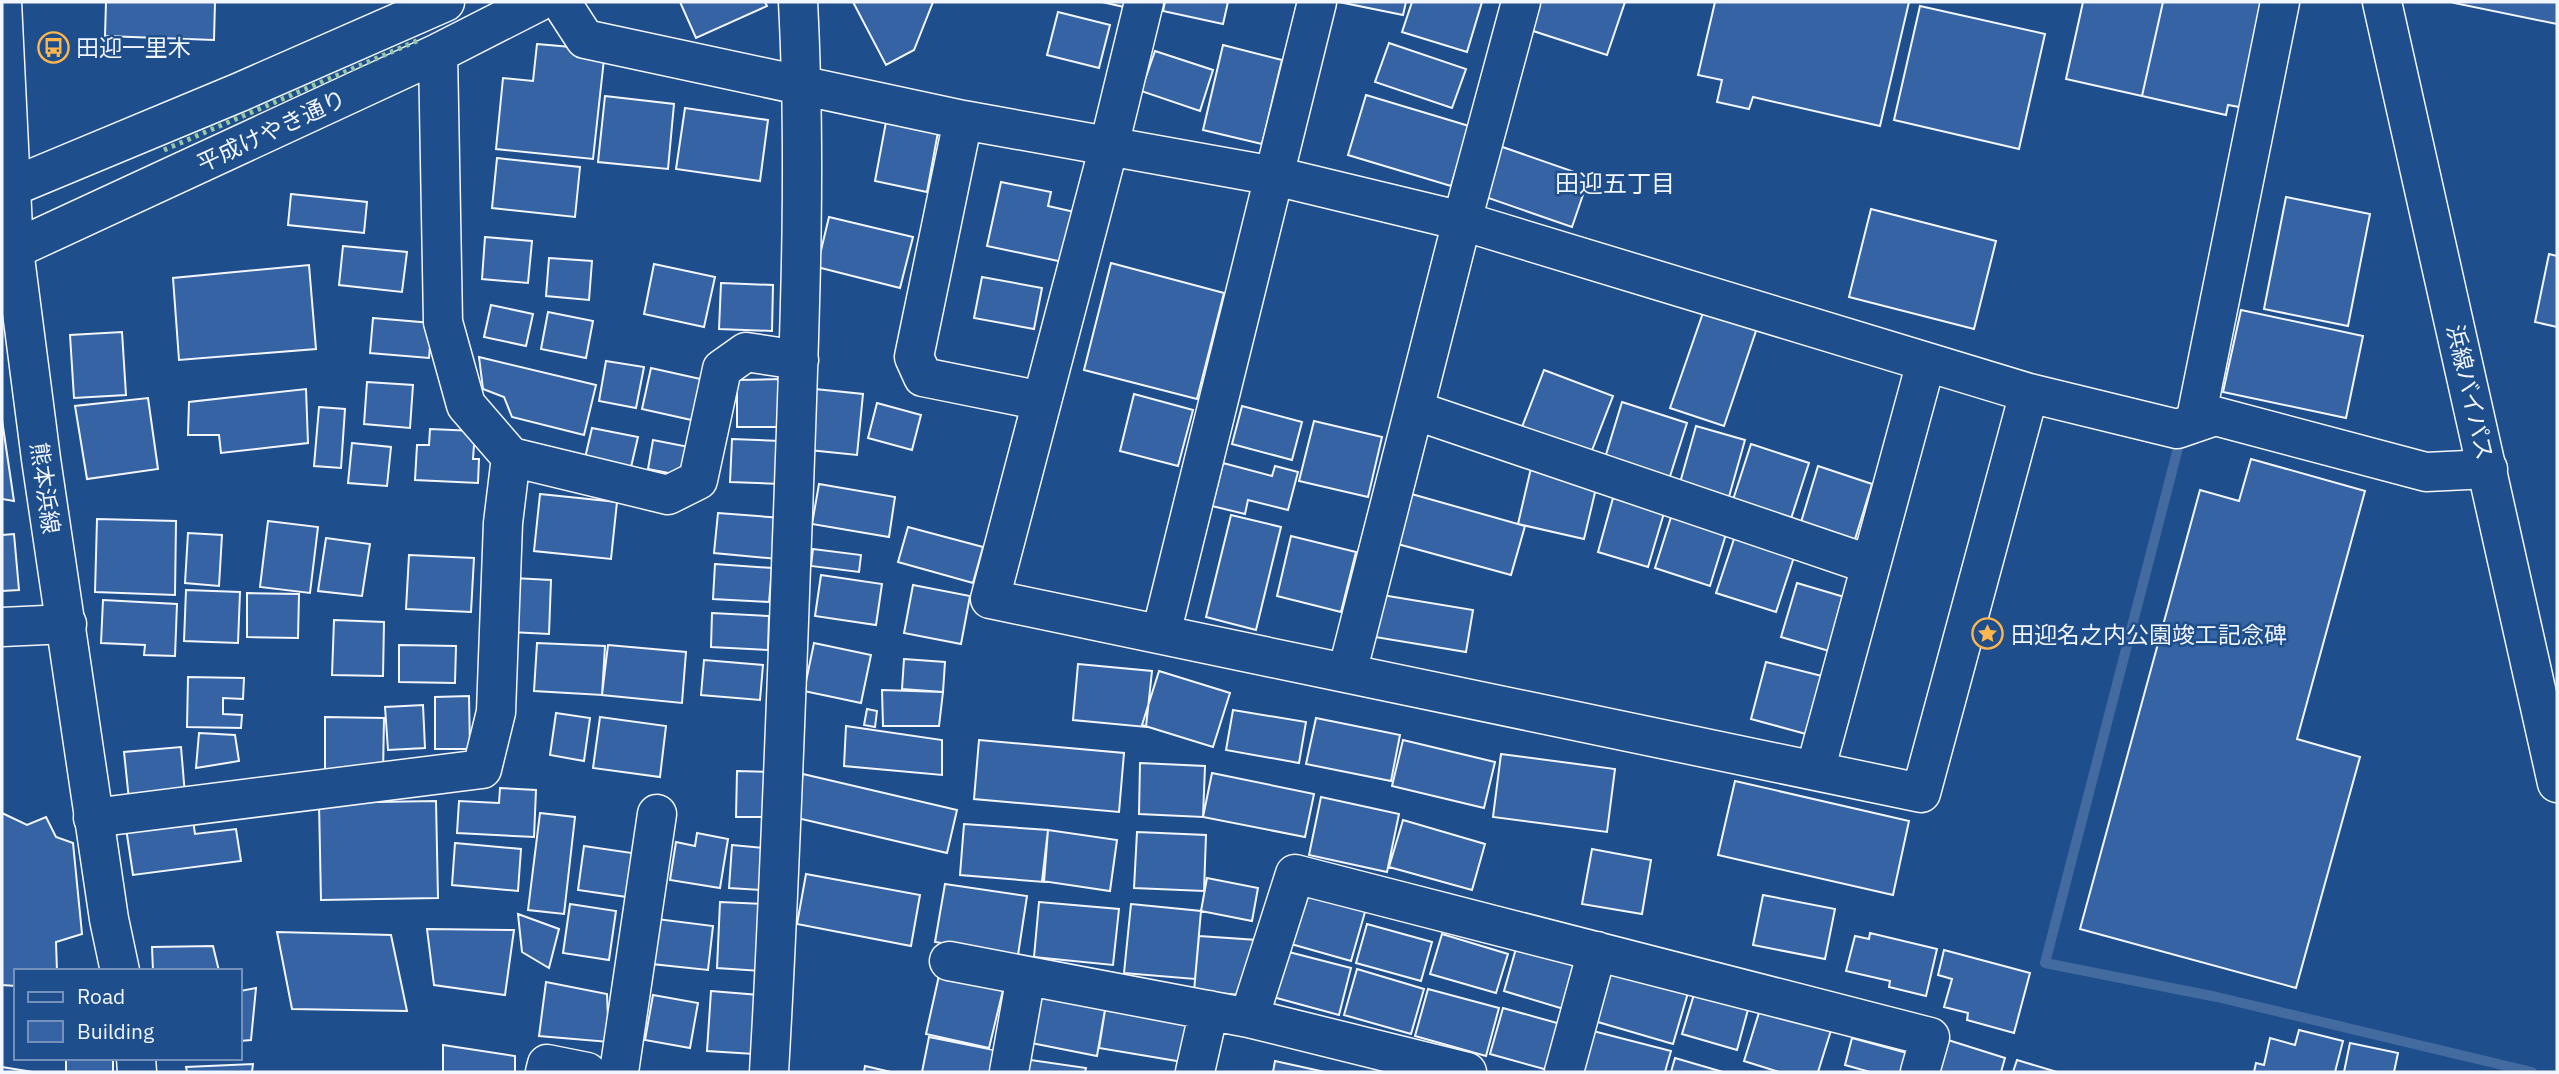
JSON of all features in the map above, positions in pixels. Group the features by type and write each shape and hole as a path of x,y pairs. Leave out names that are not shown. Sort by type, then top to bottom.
{"main road":[{"name":"熊本浜線","path":"2,2 8,252 67,624 93,818 120,969"},
{"name":"平成けやき通り","path":"7,189 240,92 445,2"},
{"name":"平成けやき通り","path":"8,252 438,52 538,2"},
{"path":"561,2 585,39 963,120 1275,176 1462,221 2029,393 2177,429 2215,416 2426,472 2488,469"},
{"path":"768,1072 778,907 799,360 803,85 798,2"},
{"path":"1144,2 990,599 1920,793 2029,393"},
{"path":"1161,634 1317,2"},
{"path":"1348,673 1462,221 1521,2"},
{"path":"2195,423 2280,2"},
{"name":"浜線バイパス","path":"2382,2 2557,783"},
{"path":"438,52 443,322 466,405 512,457 668,495 698,480 722,369 746,352 799,360"},
{"path":"963,120 914,357 923,377 1042,401"},
{"path":"1815,771 1926,362"},
{"path":"1414,410 1871,565"},
{"path":"93,818 482,769 496,712 503,523 512,457"},
{"path":"2,627 67,624"},
{"path":"619,1072 657,814"},
{"path":"1249,1018 1295,874 1930,1037 1920,1072"},
{"path":"1564,1072 1597,951"},
{"path":"949,961 1249,1018 1467,1072"},
{"path":"1009,1072 1026,975"},
{"path":"1195,1072 1209,1010"},
{"path":"545,1072 547,1064 587,1072"}],"building":[{"path":"106,2 215,2 214,40 105,36"},
{"path":"680,2 765,2 767,6 696,38"},
{"path":"853,2 933,2 914,50 886,65"},
{"path":"1102,2 1125,2 1124,7"},
{"path":"1165,2 1228,2 1223,24 1163,11"},
{"path":"1339,2 1406,2 1403,15"},
{"path":"1412,2 1482,2 1467,52 1402,32"},
{"path":"1535,2 1625,2 1607,55 1527,29"},
{"path":"1715,2 1909,2 1880,126 1753,97 1749,109 1717,102 1722,80 1698,75"},
{"path":"2083,2 2163,2 2142,96 2066,79"},
{"path":"2163,2 2269,2 2245,108 2228,105 2226,115 2142,96"},
{"path":"2557,2 2557,24 2454,3"},
{"path":"1920,6 2045,34 2019,149 1894,120"},
{"path":"1058,12 1110,25 1099,68 1047,55"},
{"path":"1389,43 1466,69 1452,108 1375,82"},
{"path":"537,44 605,50 593,159 496,149 503,78 533,81"},
{"path":"1223,45 1282,60 1262,144 1203,130"},
{"path":"1155,51 1213,70 1200,111 1141,91"},
{"path":"1366,95 1469,126 1451,186 1348,155"},
{"path":"605,96 674,104 668,169 598,162"},
{"path":"685,108 768,120 760,181 676,169"},
{"path":"886,122 938,132 927,192 875,181"},
{"path":"1488,142 1589,177 1572,227 1471,192"},
{"path":"497,158 580,167 575,217 492,208"},
{"path":"1001,182 1051,192 1048,206 1079,213 1068,263 987,246"},
{"path":"291,194 367,202 364,233 288,225"},
{"path":"2286,197 2370,214 2348,326 2264,309"},
{"path":"1871,209 1996,241 1974,329 1849,297"},
{"path":"829,217 913,237 900,288 817,267"},
{"path":"485,237 532,241 528,283 482,279"},
{"path":"343,246 407,252 402,292 339,285"},
{"path":"2549,254 2557,256 2557,327 2535,322"},
{"path":"549,258 592,261 589,300 546,296"},
{"path":"1111,263 1224,293 1197,399 1084,370"},
{"path":"654,264 715,277 704,327 644,314"},
{"path":"309,265 316,349 179,360 173,278"},
{"path":"982,277 1042,288 1034,329 974,318"},
{"path":"721,283 773,285 772,331 719,329"},
{"path":"491,305 533,314 526,346 484,337"},
{"path":"1705,307 1758,325 1724,426 1670,408"},
{"path":"2241,310 2363,336 2346,418 2223,392"},
{"path":"548,312 593,321 586,358 541,349"},
{"path":"373,318 432,323 429,358 370,353"},
{"path":"122,332 126,395 74,398 70,335"},
{"path":"479,357 596,385 584,435 512,417 504,397 483,389"},
{"path":"606,361 644,367 636,408 599,401"},
{"path":"651,368 705,380 696,421 642,409"},
{"path":"1544,370 1613,396 1589,458 1520,432"},
{"path":"782,379 783,427 737,427 737,380"},
{"path":"367,382 413,385 410,428 364,424"},
{"path":"306,389 308,443 221,453 219,435 188,435 189,402"},
{"path":"815,389 863,394 857,455 809,450"},
{"path":"1134,394 1193,410 1178,466 1120,451"},
{"path":"148,398 158,469 87,479 75,406"},
{"path":"1622,402 1687,423 1665,492 1601,471"},
{"path":"877,403 921,415 912,450 868,438"},
{"path":"1242,406 1302,422 1292,460 1232,444"},
{"path":"319,407 345,409 341,468 314,466"},
{"path":"2,420 14,501 2,499"},
{"path":"1314,421 1382,437 1368,497 1299,481"},
{"path":"1696,426 1745,440 1725,511 1676,497"},
{"path":"592,428 638,437 631,467 585,458"},
{"path":"430,429 475,431 473,459 479,459 478,483 415,480 417,445 429,445"},
{"path":"732,439 781,441 780,484 730,482"},
{"path":"653,440 694,448 689,477 648,469"},
{"path":"352,443 391,447 387,486 348,483"},
{"path":"1751,444 1809,463 1788,528 1730,509"},
{"path":"2251,459 2365,491 2297,739 2360,757 2296,988 2080,929 2200,490 2239,501"},
{"path":"1223,463 1272,476 1275,466 1298,472 1288,510 1248,500 1245,514 1212,506"},
{"path":"1818,466 1872,484 1852,549 1798,532"},
{"path":"1531,468 1597,484 1584,539 1518,524"},
{"path":"819,484 895,497 889,537 812,524"},
{"path":"1408,493 1525,526 1511,575 1394,543"},
{"path":"540,494 617,502 611,559 534,551"},
{"path":"1613,498 1664,513 1648,567 1598,552"},
{"path":"718,513 782,518 778,559 714,553"},
{"path":"1672,514 1727,531 1710,586 1655,568"},
{"path":"1231,515 1281,527 1256,630 1206,617"},
{"path":"97,519 176,521 175,595 95,592"},
{"path":"268,521 318,527 310,593 260,587"},
{"path":"908,527 983,547 973,583 898,562"},
{"path":"188,533 222,535 219,586 185,583"},
{"path":"14,534 19,590 2,591 2,535"},
{"path":"1291,536 1356,552 1341,612 1277,596"},
{"path":"1735,536 1795,554 1776,612 1716,593"},
{"path":"326,538 370,544 362,596 318,591"},
{"path":"813,549 861,555 859,572 811,566"},
{"path":"409,555 474,558 471,612 406,609"},
{"path":"715,564 772,568 769,602 713,599"},
{"path":"821,575 882,584 876,625 815,616"},
{"path":"513,578 551,580 549,634 511,632"},
{"path":"1797,583 1851,599 1836,653 1781,637"},
{"path":"913,585 970,596 961,644 904,633"},
{"path":"186,590 240,592 238,643 184,641"},
{"path":"247,593 299,594 298,638 247,637"},
{"path":"1376,594 1473,610 1466,652 1369,636"},
{"path":"103,600 177,604 175,656 144,655 145,645 101,643"},
{"path":"712,613 769,616 768,650 711,647"},
{"path":"334,620 384,622 383,676 332,675"},
{"path":"537,643 605,646 602,695 534,691"},
{"path":"814,643 871,655 861,703 804,691"},
{"path":"399,645 456,646 455,683 399,682"},
{"path":"608,645 686,652 682,703 602,695"},
{"path":"904,659 945,662 943,692 902,689"},
{"path":"704,660 763,665 760,700 701,695"},
{"path":"1766,662 1822,676 1806,734 1751,719"},
{"path":"1078,664 1152,671 1146,727 1073,720"},
{"path":"1159,671 1230,693 1213,747 1142,725"},
{"path":"188,677 244,678 243,699 223,698 223,714 242,715 241,728 187,727"},
{"path":"882,690 943,692 939,726 883,726"},
{"path":"469,696 470,749 435,749 435,697"},
{"path":"423,705 425,748 388,750 385,707"},
{"path":"867,709 877,711 875,727 864,725"},
{"path":"1233,710 1306,722 1299,763 1226,750"},
{"path":"556,713 590,718 584,761 550,755"},
{"path":"325,717 384,718 383,775 325,774"},
{"path":"600,717 666,726 660,777 593,768"},
{"path":"1316,718 1400,735 1391,781 1306,764"},
{"path":"846,726 942,740 942,775 844,766"},
{"path":"199,733 235,735 239,761 196,768"},
{"path":"979,740 1124,753 1119,812 974,799"},
{"path":"1403,740 1495,762 1484,808 1392,786"},
{"path":"181,747 185,795 129,800 124,752"},
{"path":"1501,754 1615,769 1607,832 1493,817"},
{"path":"1140,763 1205,766 1203,817 1139,814"},
{"path":"737,771 771,772 770,817 736,817"},
{"path":"1212,773 1314,794 1305,837 1203,817"},
{"path":"803,774 957,810 947,853 793,817"},
{"path":"1735,781 1909,821 1893,895 1718,855"},
{"path":"500,788 536,790 534,837 457,833 459,801 499,803"},
{"path":"1321,797 1399,814 1387,872 1309,855"},
{"path":"436,801 438,898 321,900 319,803"},
{"path":"2,813 27,825 46,817 56,837 73,843 82,934 56,942 57,969 14,969 14,986 2,985"},
{"path":"540,813 575,817 564,914 528,910"},
{"path":"193,820 195,834 236,829 241,861 133,875 126,828"},
{"path":"1403,820 1485,844 1472,890 1389,867"},
{"path":"964,824 1048,830 1044,882 960,875"},
{"path":"1048,830 1117,840 1110,891 1042,881"},
{"path":"1137,832 1206,835 1204,891 1134,888"},
{"path":"697,833 728,839 720,888 670,880 676,842 695,846"},
{"path":"455,843 521,849 518,891 452,885"},
{"path":"732,845 764,848 761,890 729,888"},
{"path":"584,846 632,853 627,897 578,890"},
{"path":"1592,849 1651,860 1642,914 1582,904"},
{"path":"806,874 920,895 911,946 797,924"},
{"path":"1207,878 1258,888 1252,921 1201,911"},
{"path":"945,884 1027,896 1018,955 935,942"},
{"path":"1300,885 1367,905 1351,961 1284,942"},
{"path":"1763,895 1835,909 1825,959 1753,945"},
{"path":"720,902 765,904 761,971 717,968"},
{"path":"1039,902 1119,909 1113,965 1034,957"},
{"path":"570,904 616,911 609,960 563,953"},
{"path":"1131,904 1201,911 1195,979 1124,973"},
{"path":"518,914 559,929 549,968 522,952"},
{"path":"657,919 713,926 708,970 652,964"},
{"path":"1367,924 1432,942 1421,981 1356,963"},
{"path":"427,929 514,930 505,995 434,985"},
{"path":"277,932 391,935 407,1011 292,1009"},
{"path":"1870,933 1937,949 1926,996 1889,987 1890,981 1846,971 1855,936 1869,939"},
{"path":"1442,934 1508,954 1496,993 1430,974"},
{"path":"1199,936 1257,940 1253,996 1194,991"},
{"path":"1517,945 1581,963 1567,1010 1504,991"},
{"path":"213,946 219,969 153,969 152,947"},
{"path":"1944,950 2030,973 2014,1033 1967,1020 1968,1013 1944,1007 1952,979 1938,975"},
{"path":"1285,951 1351,968 1339,1015 1273,997"},
{"path":"1608,962 1690,986 1673,1044 1591,1020"},
{"path":"1357,969 1424,989 1411,1034 1344,1015"},
{"path":"940,971 1004,986 989,1048 926,1034"},
{"path":"546,982 607,994 609,1042 539,1036"},
{"path":"256,988 251,1040 242,1041 242,991"},
{"path":"1428,989 1499,1008 1486,1056 1415,1036"},
{"path":"1030,990 1106,1004 1097,1056 1021,1041"},
{"path":"711,991 759,995 754,1054 707,1051"},
{"path":"1695,991 1749,1006 1737,1050 1682,1034"},
{"path":"653,995 698,1003 690,1048 645,1040"},
{"path":"1762,1003 1833,1024 1818,1072 1779,1072 1744,1061"},
{"path":"1106,1004 1190,1019 1183,1062 1099,1048"},
{"path":"1503,1008 1568,1026 1555,1072 1490,1054"},
{"path":"2299,1030 2343,1041 2335,1072 2254,1072 2256,1063 2264,1065 2270,1038 2295,1045"},
{"path":"1593,1031 1671,1051 1665,1072 1582,1072"},
{"path":"929,1037 1004,1052 1000,1072 922,1072"},
{"path":"1852,1038 1918,1056 1914,1072 1870,1072 1845,1065"},
{"path":"1948,1040 2005,1058 2001,1072 1937,1072"},
{"path":"2350,1043 2398,1053 2394,1072 2344,1072"},
{"path":"443,1045 515,1056 515,1072 443,1072"},
{"path":"1017,1058 1086,1068 1085,1072 1015,1072"},
{"path":"1675,1058 1723,1072 1671,1072"},
{"path":"66,1060 113,1060 113,1072 66,1072"},
{"path":"2017,1060 2057,1072 2013,1072"},
{"path":"1275,1061 1325,1072 1273,1072"},
{"path":"253,1064 252,1072 187,1072 186,1067"},
{"path":"865,1066 891,1072 864,1072"},
{"path":"2,1067 33,1072 2,1072"}],"waterway":[{"path":"2178,448 2045,963 2217,997 2532,1072"}],"hedge":[{"path":"164,150 419,40"}],"place":[{"name":"田迎一里木","path":"53,47"},
{"name":"田迎名之内公園竣工記念碑","path":"1988,634"}],"district":[{"name":"田迎五丁目","path":"1615,183"}]}
